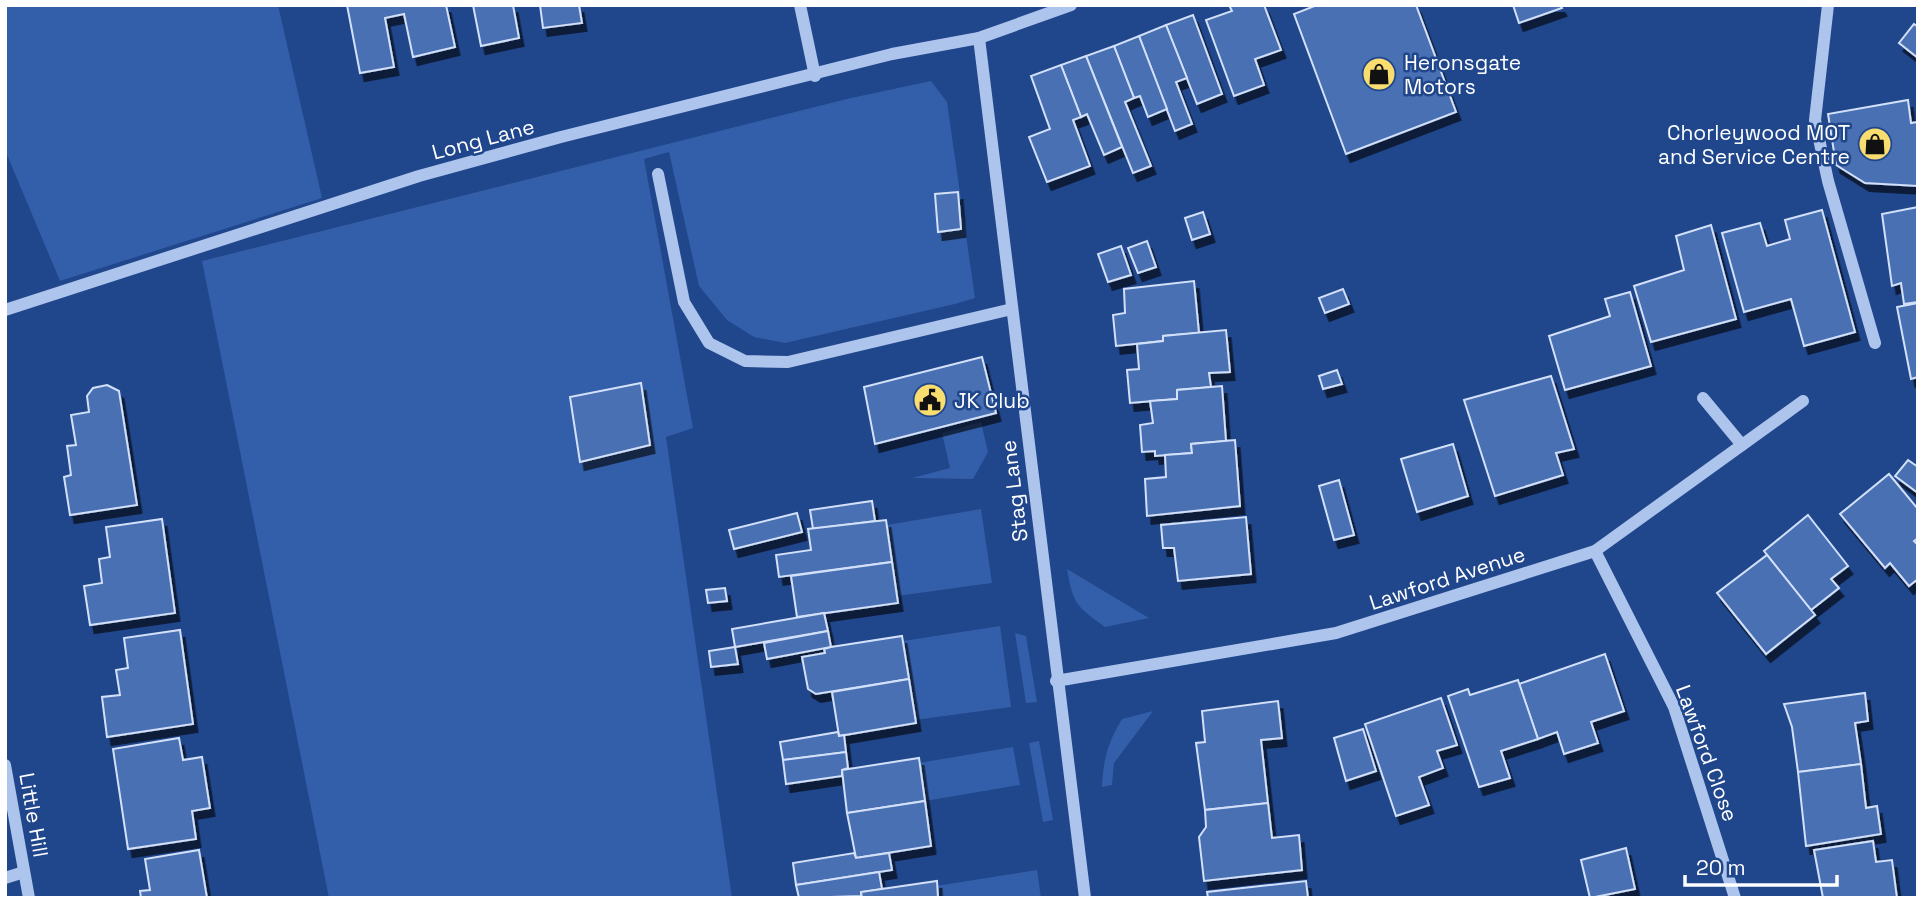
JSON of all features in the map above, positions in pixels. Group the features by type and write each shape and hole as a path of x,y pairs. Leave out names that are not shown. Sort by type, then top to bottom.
{"street":[{"path":"800,5 815,75"},
{"name":"Long Lane","path":"5,310 419,176 561,137 892,54 979,38 1072,5"},
{"path":"1828,5 1815,120 1828,181 1875,343"},
{"name":"Stag Lane","path":"979,38 1056,681 1085,898"},
{"path":"658,174 684,302 709,343 745,361 788,362 1012,309"},
{"path":"1703,398 1742,445"},
{"name":"Lawford Avenue","path":"1056,681 1336,633 1595,551 1803,401"},
{"name":"Lawford Close","path":"1595,551 1674,708 1735,898"},
{"name":"Little Hill","path":"5,765 29,898"},
{"name":"Little Hill","path":"5,878 24,872"}],"shaded area":[{"path":"5,5 278,5 322,198 60,281 5,150"},
{"path":"931,81 947,102 975,298 955,304 785,343 754,337 727,320 699,286 669,152 644,159 693,428 666,437 732,898 329,898 202,261 851,98"},
{"path":"981,422 988,452 973,479 912,478 950,468 942,433"},
{"path":"981,509 992,583 897,596 887,525"},
{"path":"1067,569 1149,618 1105,627 1077,603"},
{"path":"1000,626 1011,707 915,720 903,641"},
{"path":"1015,633 1026,636 1037,702 1026,703"},
{"path":"1153,711 1114,763 1112,785 1102,787 1107,751 1122,719"},
{"path":"1039,741 1053,820 1043,822 1029,743"},
{"path":"1013,747 1020,785 925,801 919,763"},
{"path":"1037,870 1041,898 938,898 936,886"}],"building":[{"path":"347,5 446,5 455,47 413,57 404,14 385,18 394,67 360,73"},
{"path":"473,5 513,5 519,38 481,46"},
{"path":"540,5 579,5 582,23 543,28"},
{"path":"1229,5 1264,5 1281,50 1255,59 1264,85 1234,96 1206,20 1232,11"},
{"name":"Heronsgate Motors","path":"1317,5 1416,5 1456,112 1346,154 1294,14"},
{"path":"1513,5 1560,5 1562,8 1519,23"},
{"path":"1193,15 1222,94 1197,104 1166,25"},
{"path":"1914,24 1918,27 1918,58 1899,43"},
{"path":"1166,25 1187,78 1176,82 1192,124 1175,131 1139,36"},
{"path":"1139,36 1167,109 1148,117 1140,96 1134,98 1114,46"},
{"path":"1114,46 1134,98 1125,102 1151,166 1133,173 1086,56"},
{"path":"1086,56 1122,147 1104,155 1087,114 1081,117 1061,65"},
{"path":"1061,65 1081,117 1073,120 1090,166 1047,182 1029,137 1050,129 1031,76"},
{"name":"Chorleywood MOT and Service Centre","path":"1908,100 1911,123 1918,122 1918,186 1865,183 1836,165 1828,114"},
{"path":"958,192 961,229 938,232 935,194"},
{"path":"1918,207 1918,302 1904,304 1901,283 1892,286 1882,214"},
{"path":"1822,210 1855,332 1804,346 1791,299 1744,312 1722,233 1760,223 1767,246 1790,239 1785,220"},
{"path":"1203,212 1210,234 1192,240 1185,218"},
{"path":"1711,225 1736,319 1651,342 1634,286 1684,270 1676,236"},
{"path":"1147,241 1156,267 1138,273 1128,248"},
{"path":"1121,246 1131,275 1108,282 1098,254"},
{"path":"1194,281 1199,333 1163,336 1163,341 1116,346 1113,315 1125,313 1124,289"},
{"path":"1343,289 1349,304 1325,313 1319,298"},
{"path":"1630,292 1651,366 1565,390 1549,336 1610,316 1605,299"},
{"path":"1918,303 1918,377 1911,379 1897,307"},
{"path":"1226,330 1230,372 1209,373 1211,387 1177,390 1177,399 1130,403 1127,370 1139,369 1137,344 1163,341 1163,336"},
{"name":"JK Club","path":"982,357 996,413 875,444 864,387"},
{"path":"1337,370 1342,384 1323,389 1319,376"},
{"path":"1551,376 1574,449 1556,453 1563,475 1495,496 1464,400"},
{"path":"641,383 650,445 580,462 570,397"},
{"path":"107,385 119,391 137,505 70,515 64,477 71,475 67,446 76,445 71,415 89,412 87,396 93,388"},
{"path":"1222,386 1226,441 1191,444 1192,453 1155,456 1155,451 1142,452 1140,425 1153,423 1150,401 1177,399 1177,390"},
{"path":"1235,440 1240,506 1147,516 1145,479 1166,477 1165,455 1192,453 1191,444"},
{"path":"1453,444 1468,496 1417,512 1401,459"},
{"path":"1908,460 1918,467 1918,493 1895,476"},
{"path":"1889,474 1918,509 1918,538 1914,541 1918,545 1918,579 1909,586 1890,563 1885,568 1840,514"},
{"path":"1339,480 1354,535 1334,540 1319,486"},
{"path":"872,501 875,521 813,529 810,510"},
{"path":"797,513 802,532 734,549 729,530"},
{"path":"1808,515 1848,566 1831,579 1839,588 1811,610 1764,551"},
{"path":"1246,517 1251,574 1178,581 1174,548 1163,548 1161,525"},
{"path":"162,519 175,613 90,625 84,586 102,583 99,559 110,557 106,527"},
{"path":"886,520 892,562 779,577 776,555 811,550 808,529"},
{"path":"1767,555 1815,615 1766,654 1717,593"},
{"path":"892,562 898,603 797,617 791,576"},
{"path":"725,588 727,601 708,603 706,590"},
{"path":"824,613 828,631 735,647 732,629"},
{"path":"180,630 193,724 107,737 102,697 120,695 116,670 128,668 124,638"},
{"path":"828,631 831,647 767,659 764,643"},
{"path":"902,636 909,679 816,694 808,689 802,657 825,653 824,649 831,647"},
{"path":"735,647 738,664 711,667 709,651"},
{"path":"1605,654 1624,711 1591,722 1598,743 1564,754 1557,732 1538,739 1519,684"},
{"path":"909,679 916,723 839,736 832,692"},
{"path":"1518,680 1538,739 1501,751 1510,778 1479,787 1448,696 1468,689 1470,695"},
{"path":"1865,693 1868,721 1855,723 1861,764 1798,772 1792,727 1784,704"},
{"path":"1441,698 1457,745 1437,751 1443,768 1419,777 1429,805 1396,816 1365,724"},
{"path":"1278,701 1282,738 1261,740 1268,803 1205,810 1196,743 1205,742 1202,711"},
{"path":"1363,729 1376,771 1346,781 1334,738"},
{"path":"838,732 839,736 844,735 846,752 783,760 780,742"},
{"path":"179,738 183,760 202,757 210,808 192,811 196,839 128,849 113,749"},
{"path":"846,752 848,768 842,770 842,776 786,784 783,760"},
{"path":"919,758 925,801 847,813 842,770"},
{"path":"1861,764 1866,808 1877,806 1881,834 1806,846 1798,772"},
{"path":"925,801 931,846 856,858 847,813"},
{"path":"1268,803 1272,838 1299,835 1302,870 1204,881 1199,837 1206,827 1205,810"},
{"path":"1873,841 1876,862 1892,860 1897,898 1823,898 1814,850"},
{"path":"1626,848 1635,889 1590,898 1581,860"},
{"path":"199,850 207,898 141,898 140,891 150,890 145,859"},
{"path":"854,853 856,858 889,853 892,870 796,885 793,863"},
{"path":"879,872 882,889 861,892 861,896 799,898 796,885"},
{"path":"937,881 938,898 862,898 861,892"},
{"path":"1306,881 1308,898 1208,898 1207,892"}],"place":[{"name":"Heronsgate Motors","path":"1379,74"},
{"name":"Chorleywood MOT and Service Centre","path":"1875,144"},
{"name":"JK Club","path":"930,400"}]}
